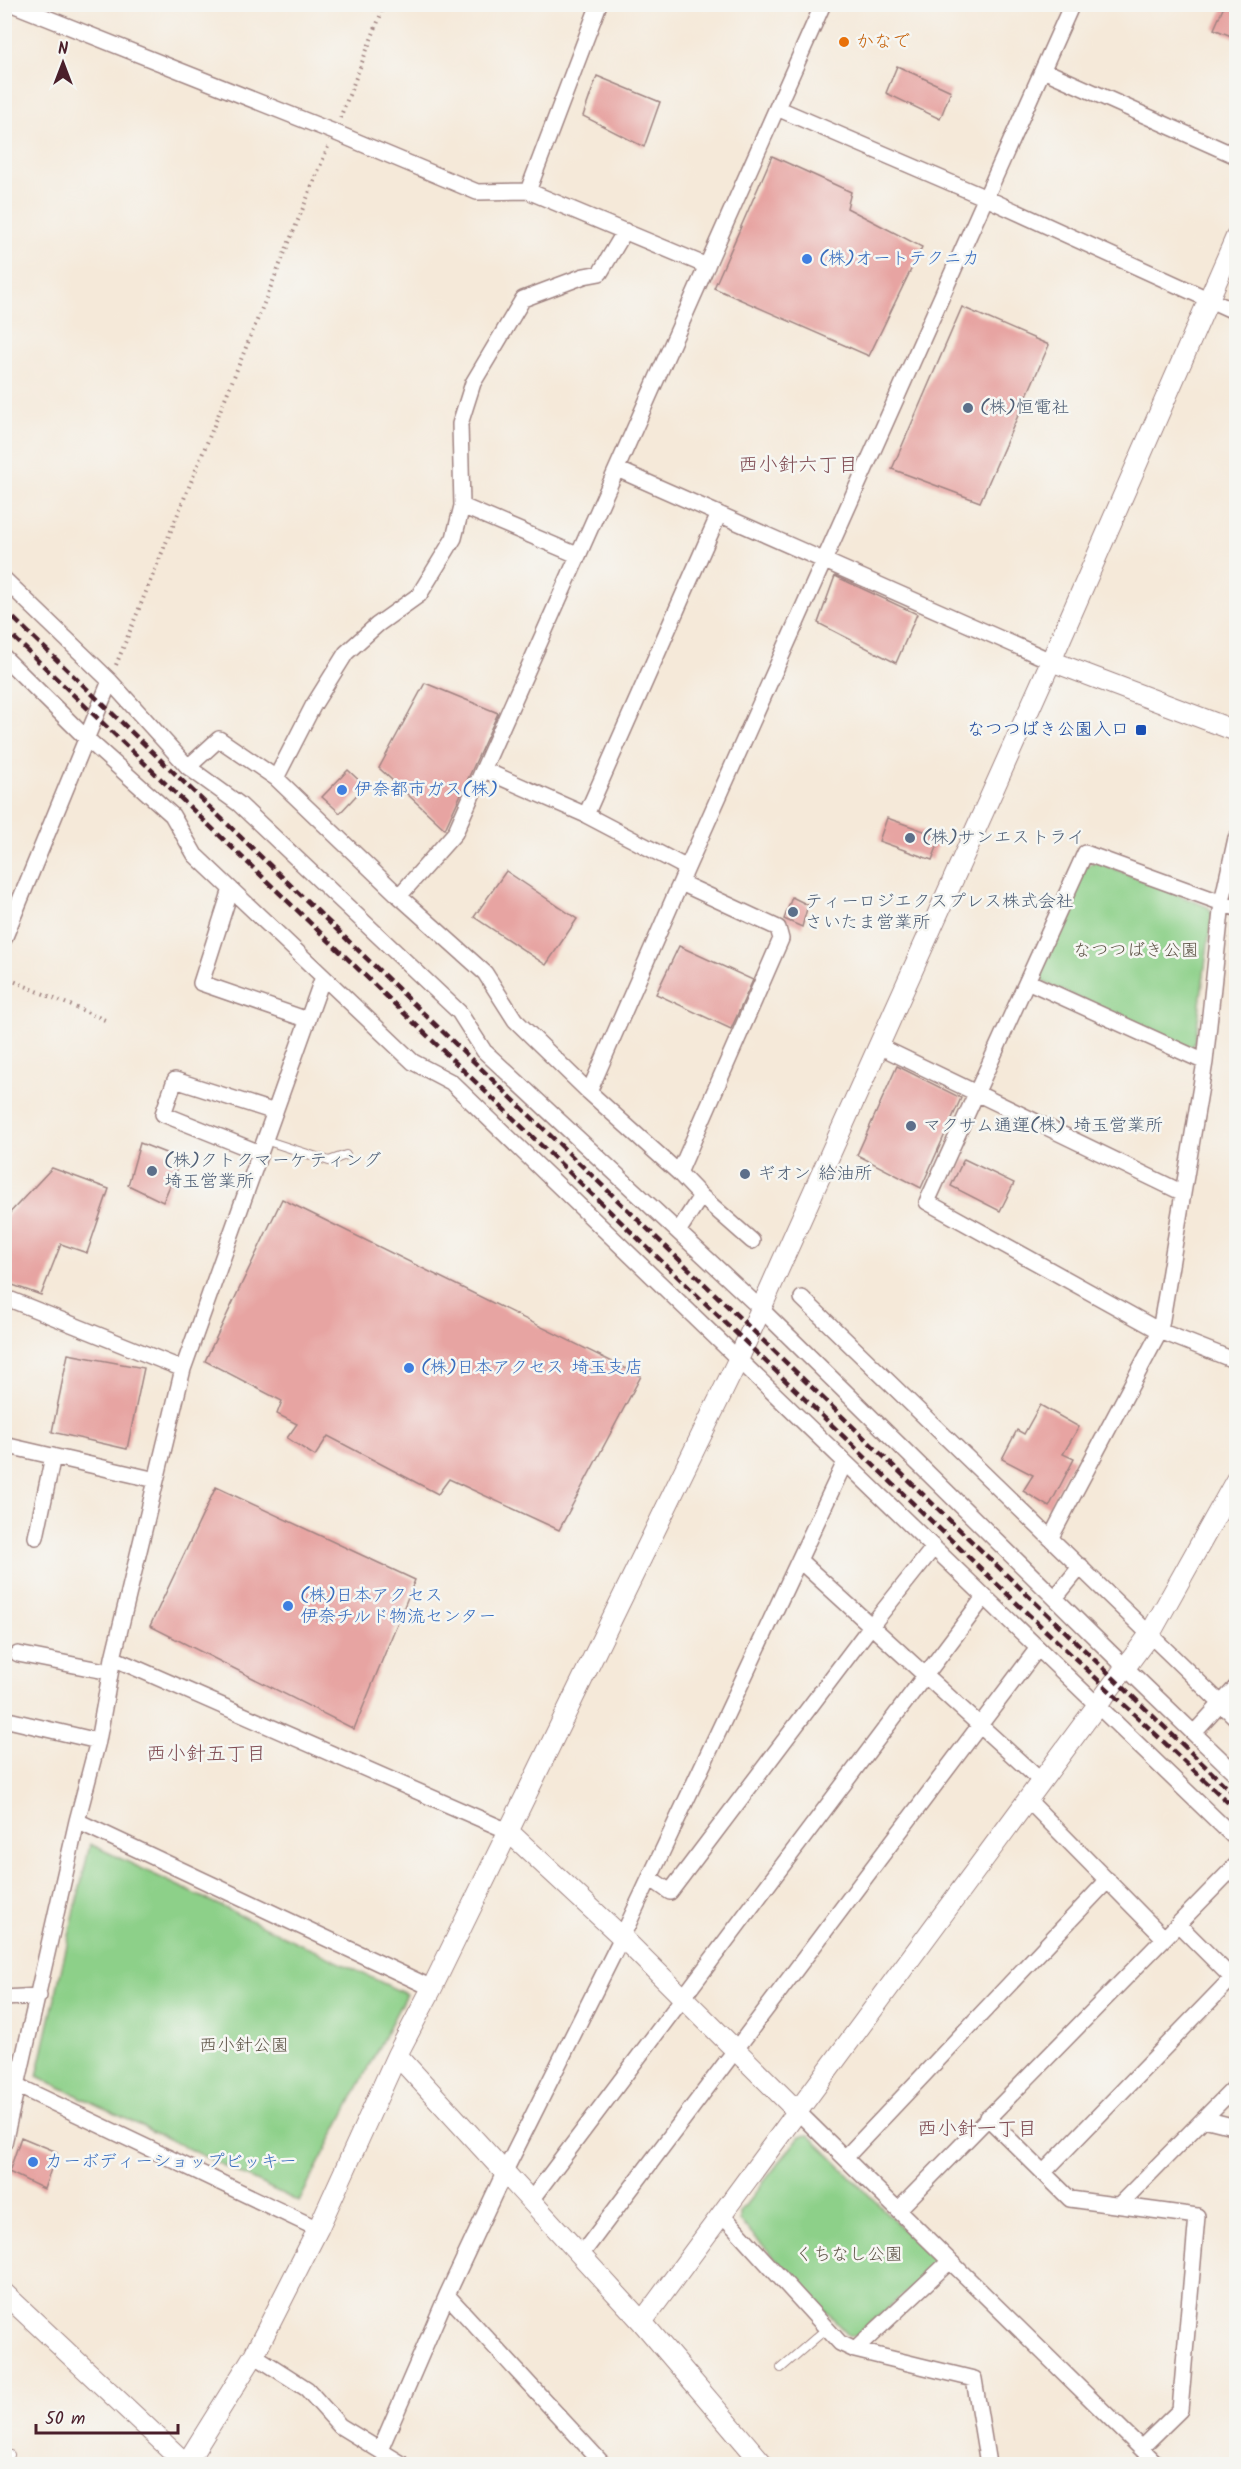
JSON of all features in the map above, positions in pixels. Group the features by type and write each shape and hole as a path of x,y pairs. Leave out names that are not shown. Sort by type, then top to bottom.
{"street":[{"path":"12,4 334,132 477,192 528,191 707,266"},
{"path":"528,191 598,4"},
{"path":"399,896 455,833 823,4"},
{"path":"589,1092 1072,4"},
{"path":"1043,70 1236,156"},
{"path":"777,108 986,198 1236,312"},
{"path":"276,778 314,706 346,653 377,625 419,595 454,538 462,506 460,424 473,383 523,299 584,276 600,273 625,231"},
{"path":"4,2293 186,2464 254,2355 318,2229 397,2055 432,1988 738,1359 1051,661 1236,237"},
{"path":"617,469 1051,661 1236,730"},
{"path":"462,506 577,555"},
{"path":"586,815 719,514"},
{"path":"4,579 110,681 188,767 239,804 459,1012 484,1051 679,1230 1236,1774"},
{"path":"4,657 86,738 172,815 195,855 413,1062 451,1082 1236,1839"},
{"path":"4,939 110,681"},
{"path":"188,767 219,739 276,778 399,896 485,973 515,1020 589,1092 752,1241"},
{"path":"484,770 586,815 687,868"},
{"path":"1051,1536 1160,1330 1205,1062 1229,905 1236,838"},
{"path":"1229,905 1085,853 927,1202 1160,1330 1236,1361"},
{"path":"679,1173 781,939 778,928 681,883"},
{"path":"231,889 201,983 308,1020"},
{"path":"4,2144 77,1821 98,1741 111,1665 183,1369 323,976"},
{"path":"1027,981 1205,1062"},
{"path":"879,1046 1183,1193"},
{"path":"263,1146 163,1114 175,1080 275,1112"},
{"path":"679,1230 701,1196"},
{"path":"4,1297 183,1369"},
{"path":"802,1298 1051,1536 1236,1718"},
{"path":"4,1445 156,1479"},
{"path":"36,1536 53,1456"},
{"path":"380,2451 447,2295 505,2171 622,1937 845,1462"},
{"path":"642,2322 1126,1668 1150,1634 1234,1491"},
{"path":"650,1878 670,1892 871,1626 934,1547"},
{"path":"799,1560 1042,1782"},
{"path":"1055,1598 1081,1566"},
{"path":"531,2200 924,1674 985,1596"},
{"path":"581,2255 1038,1648"},
{"path":"18,1654 111,1665 508,1831 622,1937 1157,2464"},
{"path":"1194,1733 1236,1687"},
{"path":"4,1719 98,1741"},
{"path":"1029,1801 1164,1938"},
{"path":"77,1821 432,1988"},
{"path":"898,2210 1236,1865"},
{"path":"845,2158 1108,1880"},
{"path":"1043,2173 1234,1980 1178,1924"},
{"path":"4,1998 39,1996"},
{"path":"397,2055 642,2322 763,2464"},
{"path":"18,2086 318,2229"},
{"path":"1119,2205 1236,2086"},
{"path":"987,2117 1070,2199 1197,2216 1180,2410 1141,2448"},
{"path":"1204,2119 1236,2127"},
{"path":"722,2214 840,2343 855,2350 974,2379 988,2464"},
{"path":"855,2350 950,2261"},
{"path":"447,2295 603,2464"},
{"path":"254,2355 307,2389 340,2426 402,2464"}],"lane":[{"path":"263,1146 329,1161 346,1155"},
{"path":"782,2368 826,2329"}],"path":[{"path":"110,681 385,4"},
{"path":"4,977 105,1020"}],"green space":[{"name":"なつつばき公園","path":"1096,861 1208,907 1212,913 1195,1043 1189,1049 1043,982 1040,970 1086,866"},
{"name":"西小針公園","path":"90,1844 406,1994 299,2202 37,2076"},
{"name":"くちなし公園","path":"809,2135 935,2261 935,2267 856,2336 848,2335 740,2221 740,2212 800,2136"}],"building":[{"path":"1225,4 1236,4 1236,38 1214,29"},
{"path":"897,66 951,91 940,119 886,93"},
{"path":"597,76 660,102 644,147 583,116"},
{"path":"772,156 851,192 847,208 922,247 869,356 714,288"},
{"path":"962,307 1049,345 980,502 892,469"},
{"path":"835,576 917,614 896,663 818,623"},
{"path":"425,683 498,713 445,829 379,768"},
{"path":"348,770 365,786 340,813 322,797"},
{"path":"887,818 941,837 932,860 879,841"},
{"path":"506,871 577,919 546,965 474,917"},
{"path":"792,897 808,905 802,927 784,919"},
{"path":"679,946 753,980 731,1029 656,994"},
{"path":"897,1066 961,1098 921,1188 857,1155"},
{"path":"140,1143 181,1159 163,1202 128,1185"},
{"path":"964,1159 1014,1183 1000,1211 951,1186"},
{"path":"52,1168 109,1189 87,1253 61,1244 41,1295 4,1282 4,1219"},
{"path":"282,1199 641,1376 559,1530 449,1479 438,1494 328,1436 315,1456 287,1438 297,1424 277,1414 282,1401 205,1361"},
{"path":"68,1354 144,1368 127,1449 52,1432"},
{"path":"1040,1405 1079,1427 1063,1454 1074,1459 1049,1507 1023,1491 1033,1475 1002,1459 1017,1430 1024,1434"},
{"path":"216,1487 415,1580 354,1729 150,1626"},
{"path":"21,2137 57,2152 44,2189 9,2172"}],"railway":[{"path":"4,609 1236,1796"},
{"path":"4,628 1028,1614 1236,1810"}],"place":[{"name":"かなで","path":"844,42"},
{"name":"(株)オートテクニカ","path":"807,259"},
{"name":"(株)恒電社","path":"968,408"},
{"name":"なつつばき公園入口","path":"1141,730"},
{"name":"伊奈都市ガス(株)","path":"342,790"},
{"name":"(株)サンエストライ","path":"910,838"},
{"name":"ティーロジエクスプレス株式会社 さいたま営業所","path":"793,912"},
{"name":"マクサム通運(株) 埼玉営業所","path":"911,1126"},
{"name":"(株)クトクマーケティング 埼玉営業所","path":"152,1171"},
{"name":"ギオン 給油所","path":"745,1174"},
{"name":"(株)日本アクセス 埼玉支店","path":"409,1368"},
{"name":"(株)日本アクセス 伊奈チルド物流センター","path":"288,1606"},
{"name":"カーボディーショップビッキー","path":"33,2162"}],"district":[{"name":"西小針六丁目","path":"798,466"},
{"name":"西小針五丁目","path":"206,1755"},
{"name":"西小針一丁目","path":"977,2130"}]}
